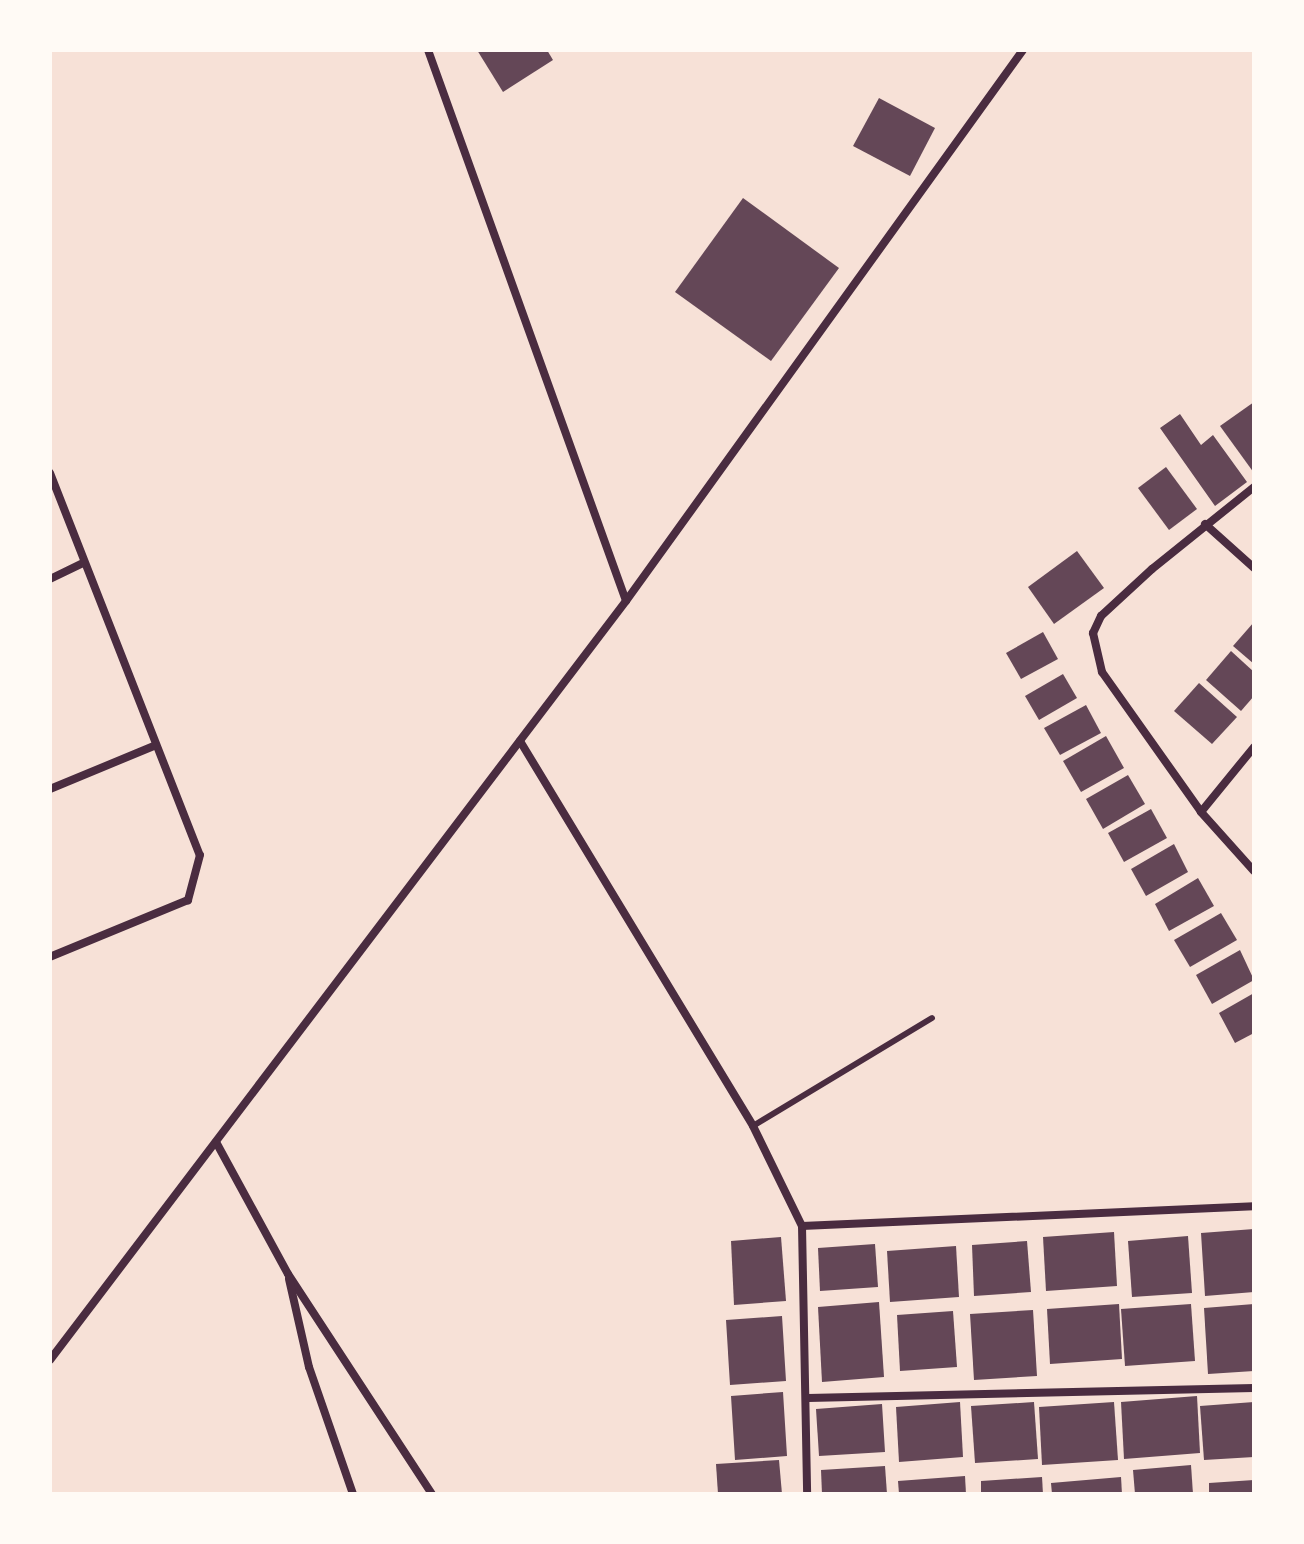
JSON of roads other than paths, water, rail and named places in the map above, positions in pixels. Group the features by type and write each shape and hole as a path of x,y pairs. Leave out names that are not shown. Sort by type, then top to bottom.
{"street":[{"path":"428,50 626,601"},
{"path":"50,1360 626,601 1023,50"},
{"path":"50,473 154,746 200,855 188,900 50,957"},
{"path":"1254,487 1205,524 1101,616 1093,633 1102,672 1201,812 1254,871"},
{"path":"1205,524 1254,568"},
{"path":"50,579 83,563"},
{"path":"520,741 753,1126 802,1226 808,1398 807,1494"},
{"path":"50,789 154,746"},
{"path":"1201,812 1254,747"},
{"path":"216,1142 288,1274 432,1494"},
{"path":"802,1226 1254,1206"},
{"path":"288,1274 309,1367 353,1494"},
{"path":"808,1398 1254,1388"}],"lane":[{"path":"753,1126 932,1018"}]}
